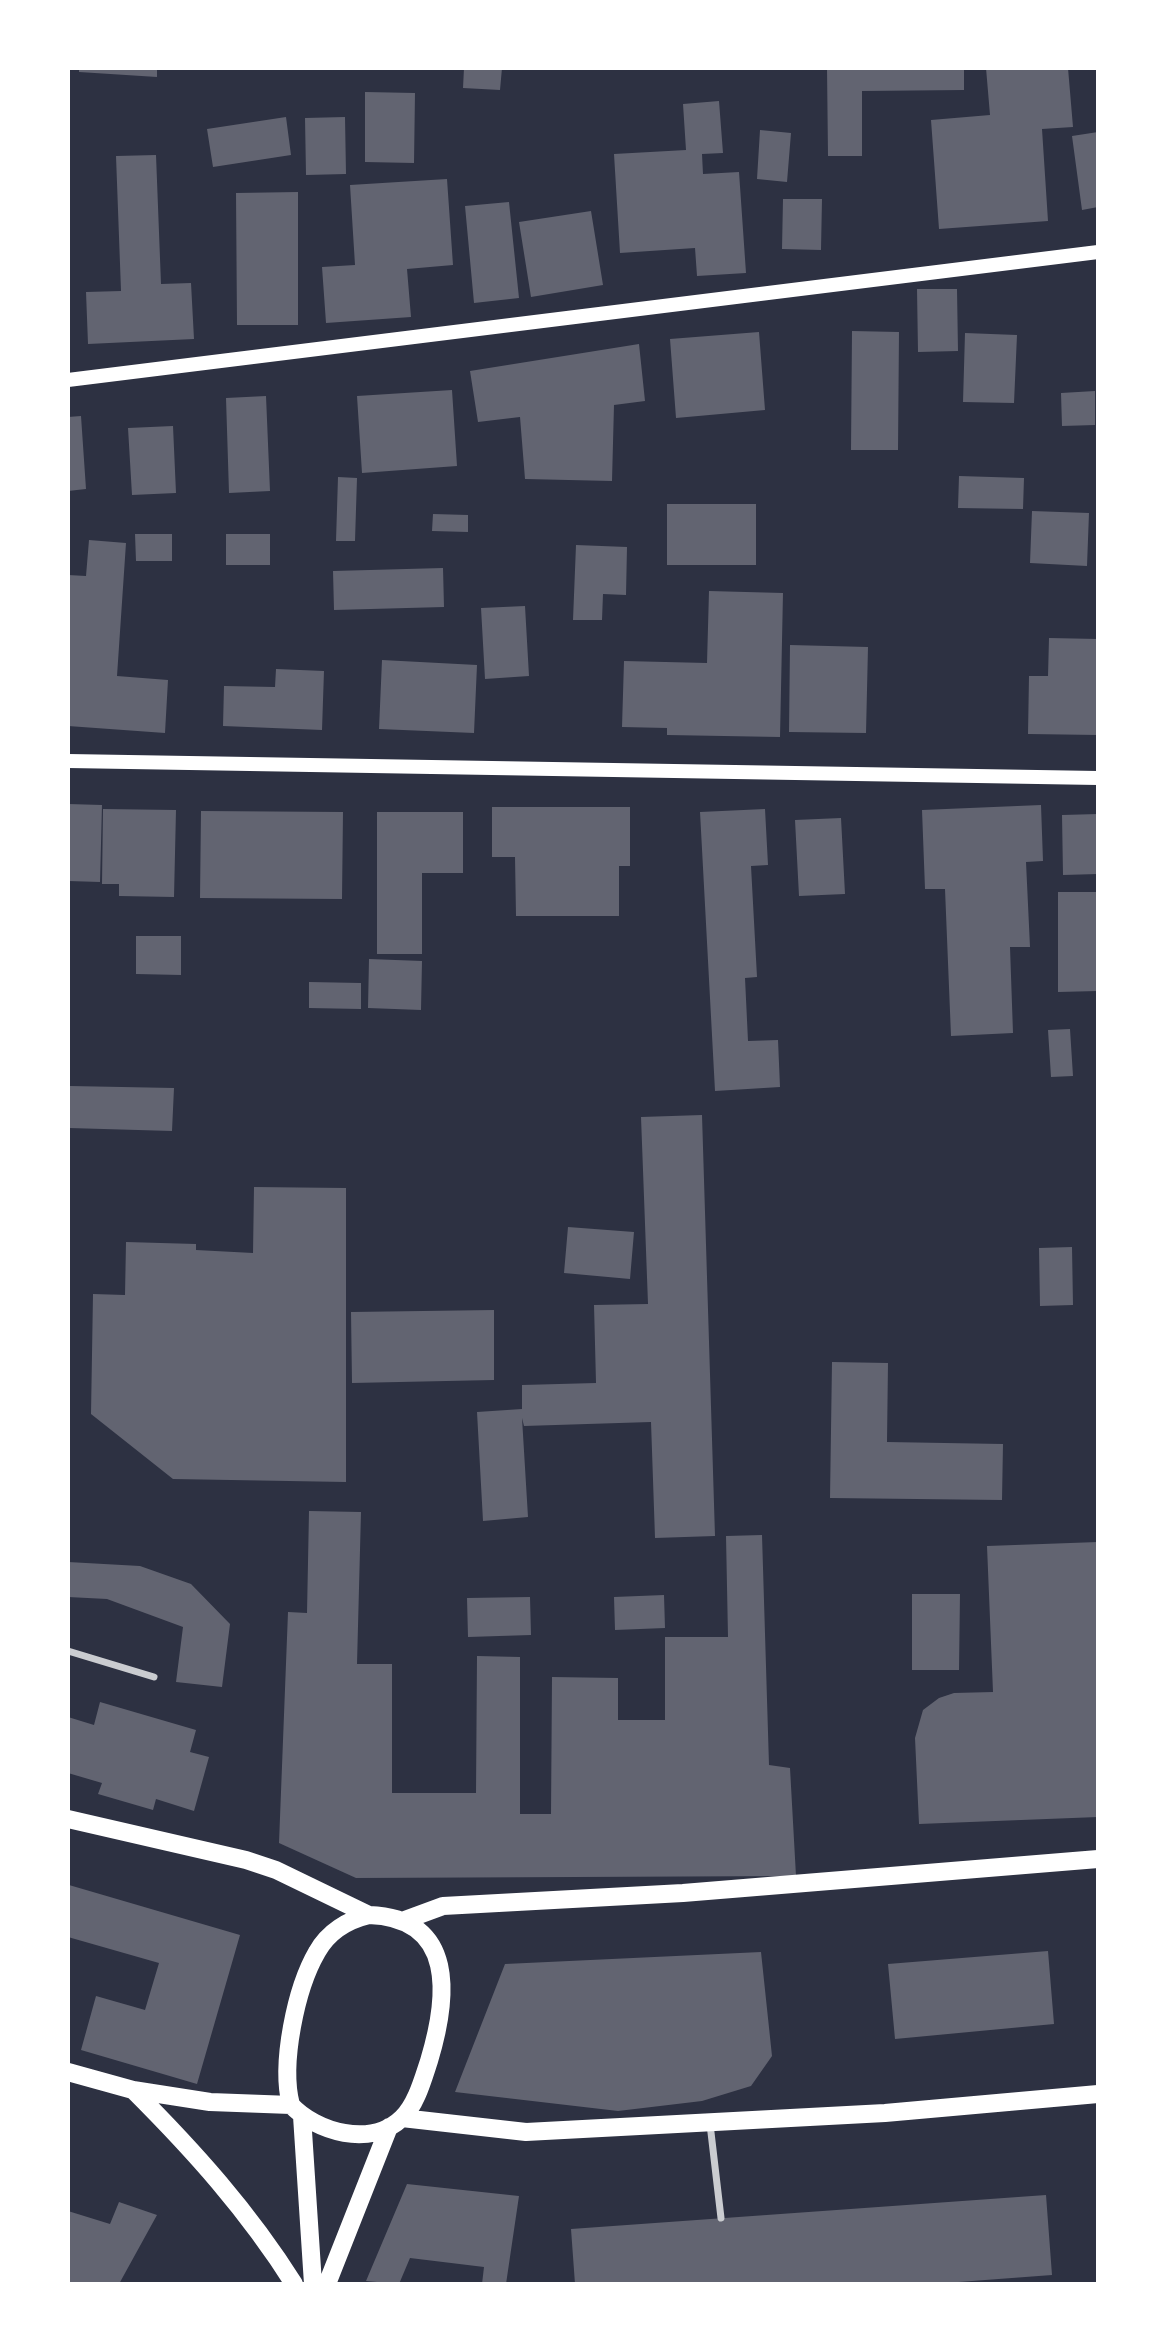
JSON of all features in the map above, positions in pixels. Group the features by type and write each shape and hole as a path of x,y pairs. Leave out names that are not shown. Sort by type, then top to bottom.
{"main road":[{"path":"68,380 1098,252"},
{"path":"68,761 1098,778"},
{"path":"68,1819 246,1860 276,1870 369,1915 405,1920 443,1906 683,1893 1098,1859"},
{"path":"313,2284 296,2110 285,2072 287,2051 306,1978 317,1951 352,1919 369,1915"},
{"path":"327,2284 395,2123 412,2105 438,2032 443,1994 438,1958 428,1941 405,1920"},
{"path":"68,2072 133,2090 210,2102 296,2110 319,2127 340,2132 365,2132 395,2123 526,2132 710,2124 885,2113 1098,2094"},
{"path":"133,2090 219,2179 260,2229 294,2284"}],"street":[{"path":"68,1651 154,1677"},
{"path":"710,2124 721,2218"}],"building":[{"path":"79,68 157,68 157,77 79,72"},
{"path":"464,68 502,68 500,90 463,88"},
{"path":"827,68 964,68 964,90 862,91 862,156 828,156"},
{"path":"986,68 1068,68 1073,127 1042,129 1048,221 939,229 931,120 990,115"},
{"path":"365,92 415,93 414,163 365,162"},
{"path":"719,101 723,153 702,154 703,174 739,172 746,273 697,276 695,248 620,253 614,154 686,150 683,104"},
{"path":"286,117 291,155 213,167 207,129"},
{"path":"345,117 346,174 306,175 305,118"},
{"path":"760,130 791,133 787,182 757,179"},
{"path":"1098,132 1098,207 1082,210 1072,136"},
{"path":"156,155 161,284 191,283 194,339 88,344 86,292 121,291 116,156"},
{"path":"447,179 453,265 407,269 411,317 326,323 322,267 355,265 350,185"},
{"path":"298,192 298,325 237,325 236,193"},
{"path":"783,199 822,199 821,250 782,249"},
{"path":"509,202 519,298 474,303 465,206"},
{"path":"591,211 603,285 531,297 519,222"},
{"path":"917,289 957,289 958,351 918,352"},
{"path":"852,331 899,332 898,450 851,450"},
{"path":"759,332 765,410 676,418 670,339"},
{"path":"965,333 1017,335 1014,403 963,402"},
{"path":"639,344 645,401 614,405 612,481 525,479 520,417 478,422 470,371"},
{"path":"452,390 457,466 362,473 357,396"},
{"path":"1095,391 1095,425 1062,426 1061,393"},
{"path":"266,396 270,491 229,493 226,398"},
{"path":"81,416 86,489 68,491 68,417"},
{"path":"173,426 176,493 132,495 128,428"},
{"path":"959,476 1024,478 1023,509 958,508"},
{"path":"338,477 357,478 355,541 336,541"},
{"path":"667,504 756,504 756,565 667,565"},
{"path":"1032,511 1089,513 1087,566 1030,563"},
{"path":"433,514 468,515 468,532 432,531"},
{"path":"135,534 172,534 172,561 136,561"},
{"path":"226,534 270,534 270,565 226,565"},
{"path":"89,540 126,543 117,676 168,680 165,733 68,726 68,575 86,576"},
{"path":"576,545 627,547 626,595 603,594 602,620 573,620"},
{"path":"443,568 444,607 334,610 333,571"},
{"path":"709,591 783,593 780,737 667,735 667,728 622,727 624,661 707,663"},
{"path":"525,606 529,676 485,679 481,608"},
{"path":"1049,638 1098,639 1098,735 1028,734 1029,676 1048,676"},
{"path":"790,645 868,647 866,733 789,732"},
{"path":"382,660 477,665 474,733 379,729"},
{"path":"276,669 324,671 322,730 223,726 224,686 275,687"},
{"path":"68,804 102,805 100,882 68,881"},
{"path":"1041,805 1043,861 1026,862 1030,947 1010,947 1013,1033 951,1036 945,889 925,889 922,810"},
{"path":"492,807 630,807 630,866 619,866 619,916 516,916 515,857 492,857"},
{"path":"103,809 176,810 174,897 119,896 119,884 102,884"},
{"path":"765,809 768,865 751,866 757,977 745,978 748,1041 778,1040 780,1087 715,1091 700,812"},
{"path":"201,811 343,812 342,899 200,898"},
{"path":"377,812 463,812 463,873 422,873 422,954 377,954"},
{"path":"1098,814 1098,874 1063,875 1062,815"},
{"path":"841,818 845,894 799,896 795,820"},
{"path":"1058,892 1098,892 1098,991 1058,992"},
{"path":"136,936 181,936 181,975 136,974"},
{"path":"369,959 422,961 421,1010 368,1008"},
{"path":"309,982 361,983 361,1009 309,1008"},
{"path":"1070,1029 1073,1076 1051,1077 1048,1030"},
{"path":"70,1086 174,1088 172,1131 69,1128"},
{"path":"702,1115 715,1536 655,1538 651,1422 524,1426 522,1418 528,1517 483,1521 477,1412 522,1409 522,1385 596,1383 594,1305 648,1304 641,1117"},
{"path":"254,1187 346,1188 346,1482 173,1479 91,1414 93,1294 125,1295 126,1242 196,1244 196,1250 253,1253"},
{"path":"568,1227 634,1232 630,1279 564,1273"},
{"path":"1072,1247 1073,1305 1040,1306 1039,1248"},
{"path":"494,1310 494,1380 352,1383 351,1312"},
{"path":"832,1362 888,1363 887,1442 1003,1444 1002,1500 830,1498"},
{"path":"309,1511 361,1512 357,1664 392,1664 392,1793 476,1793 477,1656 520,1657 520,1814 551,1814 552,1677 618,1678 618,1720 665,1720 665,1637 728,1637 726,1536 762,1535 769,1765 790,1768 796,1876 356,1878 279,1843 288,1612 307,1613"},
{"path":"1098,1542 1098,1817 919,1824 915,1738 923,1710 939,1698 954,1693 993,1692 987,1546"},
{"path":"68,1562 140,1566 191,1584 230,1624 222,1687 176,1682 183,1627 107,1599 68,1597"},
{"path":"912,1594 960,1594 959,1670 912,1670"},
{"path":"664,1595 665,1628 615,1630 614,1597"},
{"path":"530,1597 531,1635 468,1637 467,1598"},
{"path":"100,1702 196,1730 190,1752 209,1757 194,1811 156,1799 153,1810 98,1794 102,1783 68,1773 68,1717 94,1725"},
{"path":"69,1885 240,1935 197,2084 81,2050 96,1996 145,2010 159,1963 68,1937"},
{"path":"1048,1951 1054,2024 895,2039 888,1964"},
{"path":"761,1952 772,2056 751,2086 702,2101 618,2111 455,2092 505,1964"},
{"path":"407,2184 519,2196 506,2284 482,2284 484,2267 410,2258 399,2284 366,2281"},
{"path":"1046,2195 1052,2275 932,2284 575,2284 571,2229"},
{"path":"119,2202 157,2215 119,2284 68,2284 68,2211 110,2224"}]}
